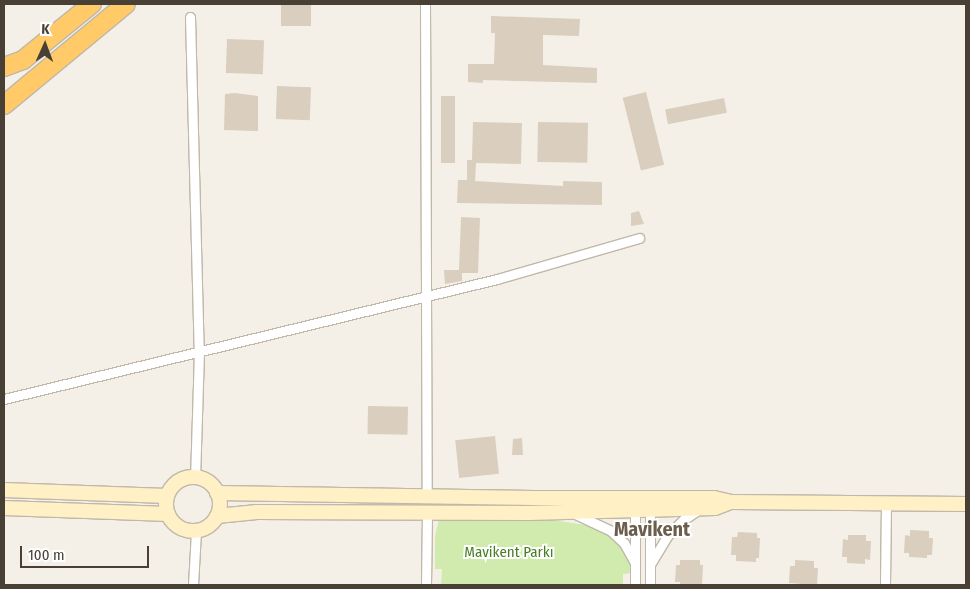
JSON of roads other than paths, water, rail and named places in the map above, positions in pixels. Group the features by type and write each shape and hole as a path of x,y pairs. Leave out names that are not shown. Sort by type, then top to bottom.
{"highway":[{"path":"4,67 23,60 92,4"},
{"path":"4,105 126,4"}],"main road":[{"path":"195,477 205,480 218,493 220,502 217,516 209,526 196,530 183,529 175,525 168,514 167,496 172,486 179,480 195,477"},
{"path":"4,490 167,496"},
{"path":"218,493 427,497 650,504 701,508 715,508 732,502"},
{"path":"650,504 714,498 732,502 966,504"},
{"path":"217,516 257,512 568,512 635,504"},
{"path":"4,508 168,514"}],"street":[{"path":"425,4 427,497"},
{"path":"190,17 199,352 195,477"},
{"path":"4,399 497,279 640,238"},
{"path":"885,585 886,503"},
{"path":"635,504 635,585"},
{"path":"650,504 650,585"},
{"path":"650,565 667,536 683,520 701,508"},
{"path":"568,512 595,522 611,531 624,543 635,562"},
{"path":"426,585 427,513"},
{"path":"193,585 196,530"}],"district":[{"name":"Mavikent","path":"652,529"}],"park label":[{"name":"Mavikent Parkı","path":"509,553"}]}
